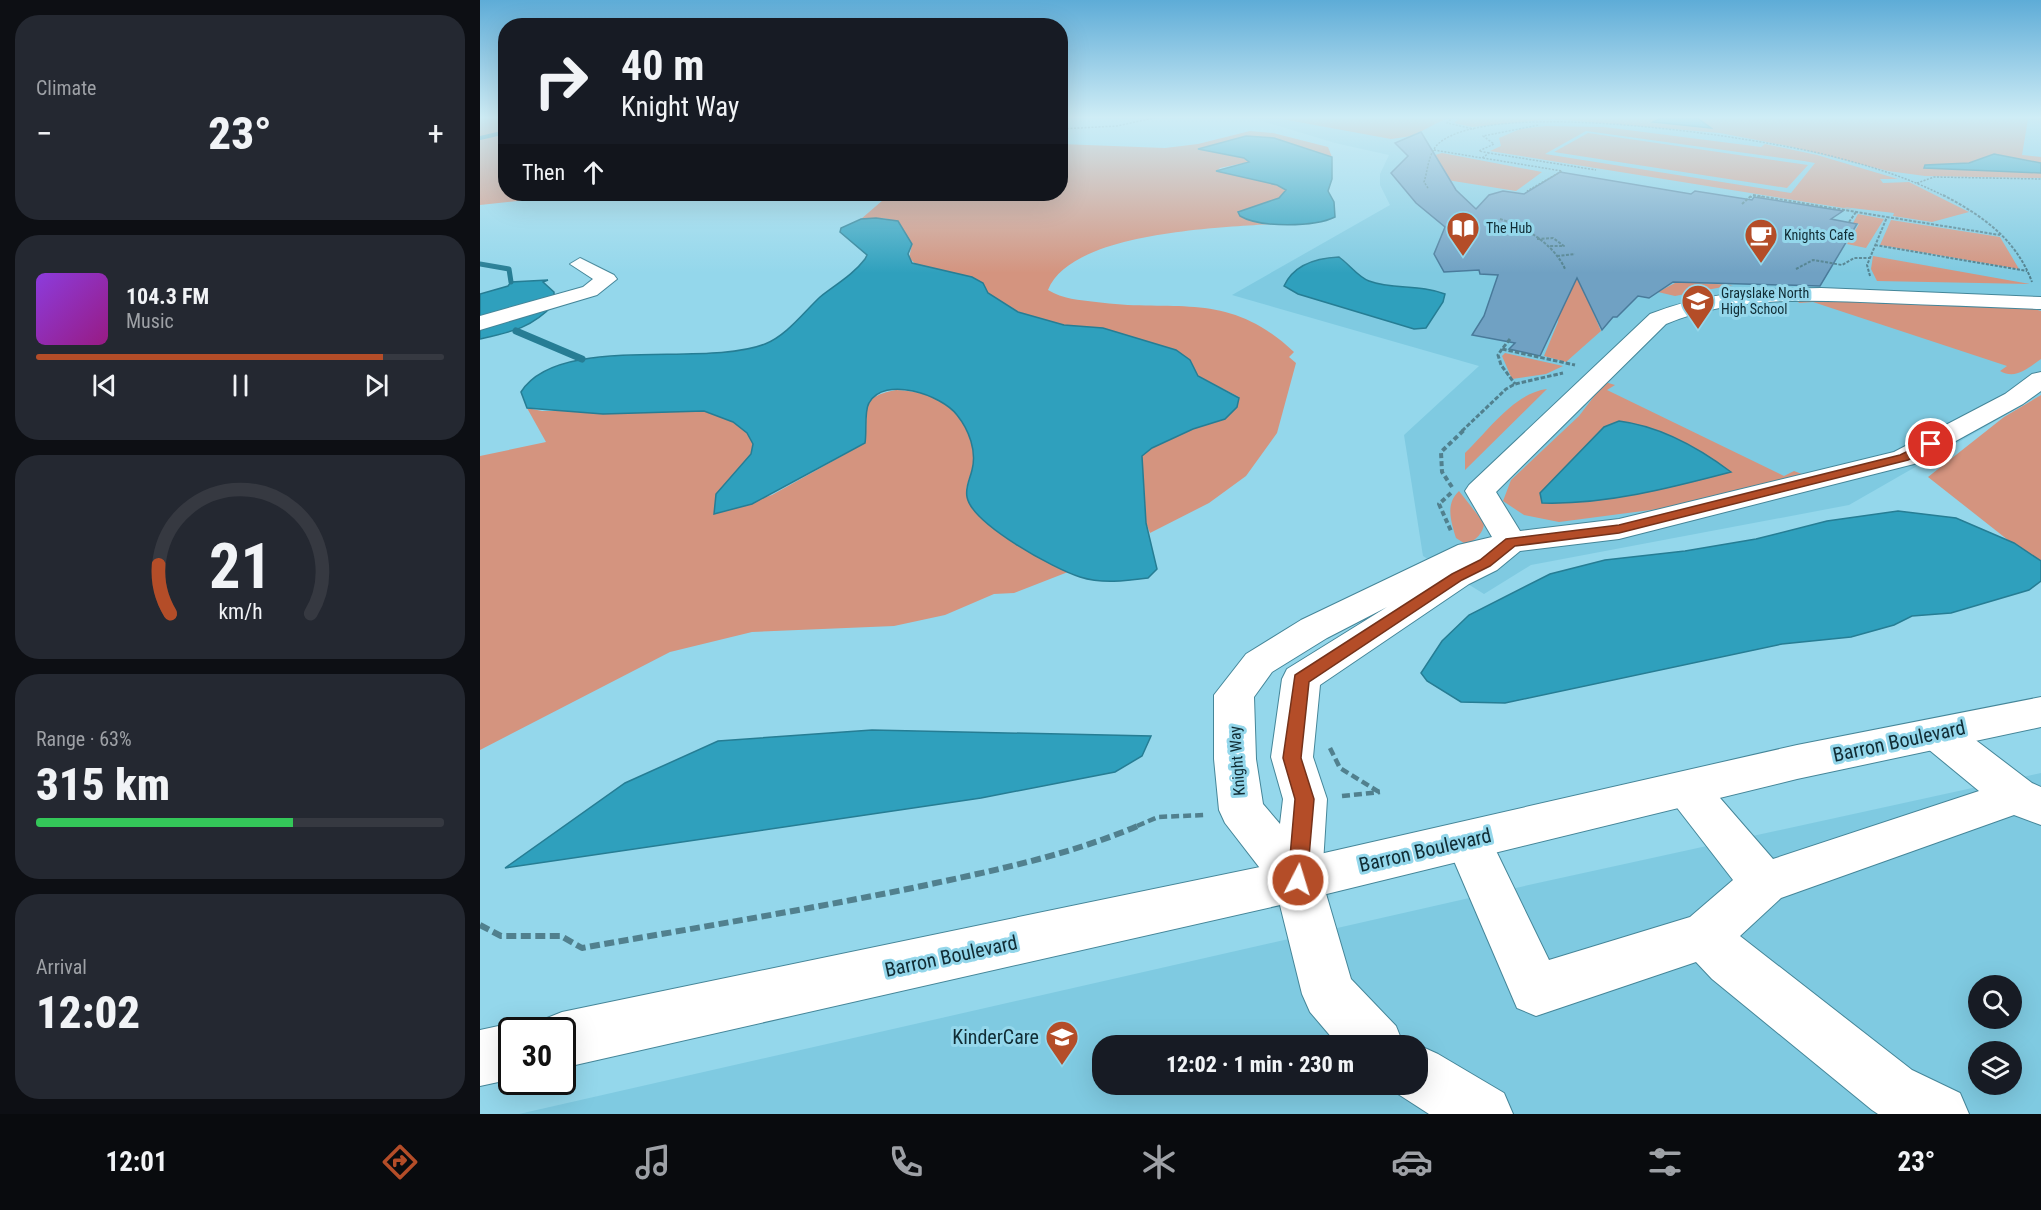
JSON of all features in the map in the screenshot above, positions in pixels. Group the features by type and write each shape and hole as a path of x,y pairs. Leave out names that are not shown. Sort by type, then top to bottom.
{"street":[{"path":"480,323 590,291 607,279 580,264"},
{"path":"1489,552 1480,491 1658,319 1701,304 1750,296 1821,294 2038,296"},
{"path":"1366,1035 1329,994 1298,880 1305,799 1292,758 1301,679 1457,577 1489,552 1619,529 1904,458 2014,399 2041,379"},
{"name":"Knight Way","path":"1298,880 1241,810 1235,759 1233,695 1259,663 1314,629 1489,552"},
{"name":"Barron Boulevard","path":"576,1037 1298,880 1686,788 2041,712"},
{"path":"1937,733 2029,802"},
{"path":"1686,788 1764,883"},
{"path":"1468,840 1536,990 1705,936 1764,883 2029,802"},
{"path":"1705,936 1730,962 1892,1090 1939,1114"},
{"path":"480,1058 498,1054"},
{"path":"1428,1080 1483,1114"}],"path":[{"path":"1426,169 1424,182 1428,188"},
{"path":"1527,191 1562,171 1550,169"},
{"path":"1584,169 1596,171"},
{"path":"1872,169 1917,183 1973,211 2003,235 2029,272 2038,296"},
{"path":"1917,183 1934,177 2041,179"},
{"path":"1742,204 1752,195 2003,235"},
{"path":"1849,222 1856,212"},
{"path":"1871,278 1868,265 1887,217"},
{"path":"1500,219 1509,221 1537,239 1556,256 1565,269"},
{"path":"1537,239 1553,238 1575,254 1556,256"},
{"path":"1875,245 2029,272"},
{"path":"1546,246 1564,246"},
{"path":"1796,268 1813,260 1842,265 1854,258 1870,258"},
{"path":"1510,339 1498,355 1501,365 1515,384"},
{"path":"1502,349 1576,365"},
{"path":"1454,490 1442,472 1441,452 1515,384 1570,372"},
{"path":"1305,799 1380,792"},
{"path":"480,925 501,936 561,936 582,948 839,903 978,874 1116,835 1158,817 1204,815 1241,810"}],"shaded area":[{"path":"480,169 498,169 498,201 516,201 480,205"},
{"path":"1068,169 1219,169 1217,171 1277,185 1286,190 1279,198 1238,212 1245,219 1271,224 1183,231 1114,245 1085,256 1062,271 1048,290 1083,301 1223,311 1246,319 1270,332 1294,352 1289,357 1296,363 1277,433 1246,476 1209,503 1150,533 1146,523 1142,456 1152,448 1193,429 1225,419 1237,407 1239,397 1198,376 1190,360 1176,350 1103,328 1064,325 1018,312 988,293 983,283 972,277 918,266 909,258 912,244 902,228 887,219 861,219 882,201 1068,201"},
{"path":"1223,169 1332,169 1328,191 1334,202 1335,217 1315,223 1288,225 1249,220 1240,216 1238,212 1279,198 1286,190 1277,185 1216,171"},
{"name":"Grayslake North High School","path":"1382,169 2041,169 2041,395 1849,505 1531,565 1484,594 1423,556 1404,435 1479,366 1232,295 1390,205 1380,185"},
{"path":"1431,169 1526,169 1542,172 1516,191 1428,177"},
{"path":"1602,169 1640,169 1791,193 1810,169 1864,169 1898,179 1880,179 1883,183 1909,182 1969,212 1932,222 1893,216 1894,213 1843,207 1856,210"},
{"path":"1664,169 1804,169 1787,188"},
{"path":"1880,169 2041,169 2041,178 1925,176"},
{"path":"1947,169 2041,169 2041,173"},
{"path":"1858,214 1884,219 1866,248 1847,244 1859,224 1853,223"},
{"path":"876,218 898,221 912,244 908,254 912,263 972,277 983,283 988,293 1018,312 1064,325 1103,328 1176,350 1190,360 1198,376 1239,398 1237,407 1225,419 1193,429 1152,448 1142,456 1146,523 1157,569 1148,578 1105,581 1080,577 1052,565 998,532 972,508 967,497 967,486 973,463 973,448 961,421 950,408 939,401 913,391 887,390 876,395 867,407 865,443 752,504 714,514 716,494 751,454 753,444 747,433 733,422 704,411 603,414 527,408 521,392 540,374 566,363 598,357 739,351 773,340 788,329 820,297 844,280 865,259 867,255 840,232 841,228 861,219"},
{"path":"1891,220 2000,237 2019,269 1880,245"},
{"path":"1873,256 2030,284 1877,281 1871,269"},
{"path":"1339,257 1361,277 1369,281 1436,291 1445,294 1443,302 1426,328 1414,329 1298,294 1284,286 1288,278 1300,267 1315,261"},
{"path":"1578,277 1601,331 1566,362 1544,356 1558,322 1561,286"},
{"path":"548,280 543,282 554,292 554,304 538,319 520,328 480,339 480,294 508,286 511,282"},
{"path":"1677,282 1733,285 1675,296 1658,292"},
{"path":"1797,300 2028,307 2041,311 2041,359 2017,374 2006,373 2000,371 2007,366 1813,302 1799,303"},
{"path":"1505,353 1563,366 1546,374 1512,379 1502,356"},
{"path":"1605,382 1615,385 1607,390 1784,476 1794,471 1807,476 1681,506 1559,522 1524,515 1503,501 1511,480 1579,416"},
{"path":"1547,389 1465,470 1465,453 1502,414 1524,398"},
{"path":"896,390 927,395 953,410 969,434 973,449 973,466 966,493 973,508 982,520 1011,541 1068,572 1014,593 994,594 945,615 894,626 752,632 670,652 480,750 480,456 546,442 527,408 542,411 704,411 733,422 747,433 753,444 751,454 717,494 715,514 772,495 865,443 867,407 875,397"},
{"path":"2041,395 2041,566 1928,477 2004,417"},
{"path":"1619,421 1649,428 1678,439 1731,472 1613,498 1542,503 1540,493 1604,427"},
{"path":"1459,491 1484,523 1481,533 1467,545 1456,538 1451,519 1452,501"},
{"path":"1898,511 1956,518 2014,543 2041,561 2041,581 2029,590 1951,613 1912,616 1894,625 1851,637 1782,644 1505,703 1461,702 1427,681 1421,673 1442,641 1469,615 1550,574 1605,560 1685,551 1756,539 1827,521"},
{"path":"872,730 1151,736 1142,756 1115,772 981,798 505,868 625,783 718,741"},
{"path":"2041,773 2041,1114 519,1114 1465,899"}],"building":[{"name":"Grayslake North High School","path":"1395,169 1443,169 1456,190 1476,209 1489,195 1503,191 1524,194 1560,172 1691,194 1695,191 1752,200 1754,197 1843,211 1831,219 1857,224 1820,286 1673,282 1649,298 1638,296 1617,317 1613,317 1602,330 1577,278 1540,356 1509,349 1515,343 1472,335 1484,316 1498,275 1480,274 1479,270 1444,272 1434,254 1445,227 1416,203 1391,173"}],"waterway":[{"path":"480,264 509,269 511,282"},
{"path":"516,331 582,359"}],"place":[{"name":"The Hub","path":"1463,257"},
{"name":"Knights Cafe","path":"1761,264"},
{"name":"Grayslake North High School","path":"1698,330"},
{"name":"KinderCare","path":"1062,1066"}],"route":[{"path":"1298,880 1305,799 1292,758 1301,679 1457,577 1485,563 1511,542 1619,529 1904,458 1931,444"}]}
